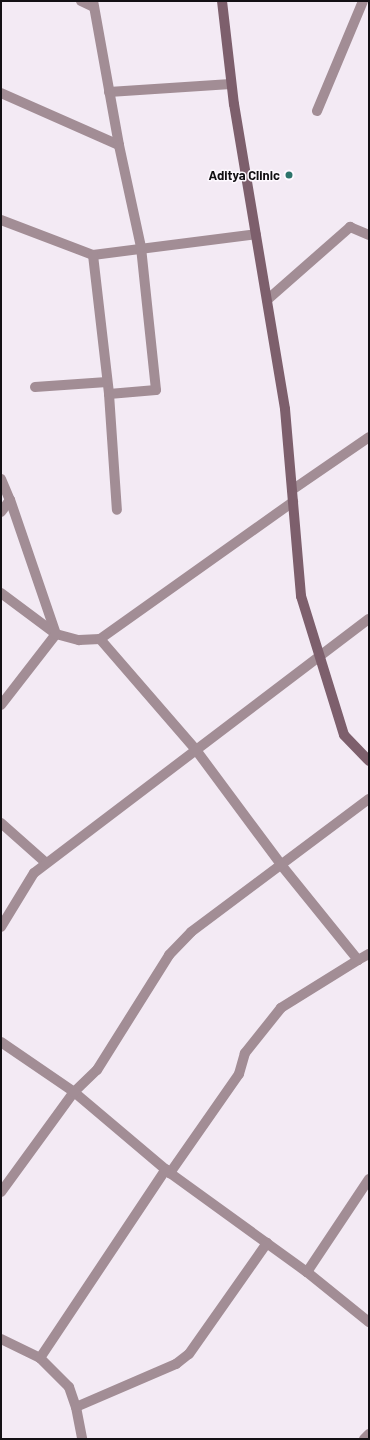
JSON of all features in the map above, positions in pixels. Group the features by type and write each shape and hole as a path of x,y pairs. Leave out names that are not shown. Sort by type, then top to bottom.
{"street":[{"path":"81,1 94,4 119,146 141,247 156,390 109,394"},
{"path":"222,1 232,84 285,409 301,596 344,735 369,761"},
{"path":"317,111 363,1"},
{"path":"110,92 232,84"},
{"path":"1,93 119,146"},
{"path":"1,220 93,255 141,247 256,234"},
{"path":"267,300 350,227 369,235"},
{"path":"93,255 109,394 117,510"},
{"path":"35,387 107,382"},
{"path":"292,490 369,437"},
{"path":"1,479 10,500 56,634"},
{"path":"1,512 10,500"},
{"path":"1,594 56,634 79,640 100,638 293,502"},
{"path":"1,927 34,873 319,656 369,620"},
{"path":"1,705 56,634"},
{"path":"100,638 196,750 282,866 358,960"},
{"path":"1,1192 74,1092 110,1051 169,955 191,932 282,866 369,799"},
{"path":"1,823 46,863"},
{"path":"40,1358 168,1171 239,1074 245,1053 281,1008 369,954"},
{"path":"1,1042 74,1092 168,1171 307,1272 369,1322"},
{"path":"307,1272 369,1178"},
{"path":"76,1407 176,1364 189,1354 267,1243"},
{"path":"1,1339 40,1358 69,1387 76,1407 82,1439"},
{"path":"364,1439 369,1434"}],"place":[{"name":"Aditya Clinic","path":"289,175"}]}
